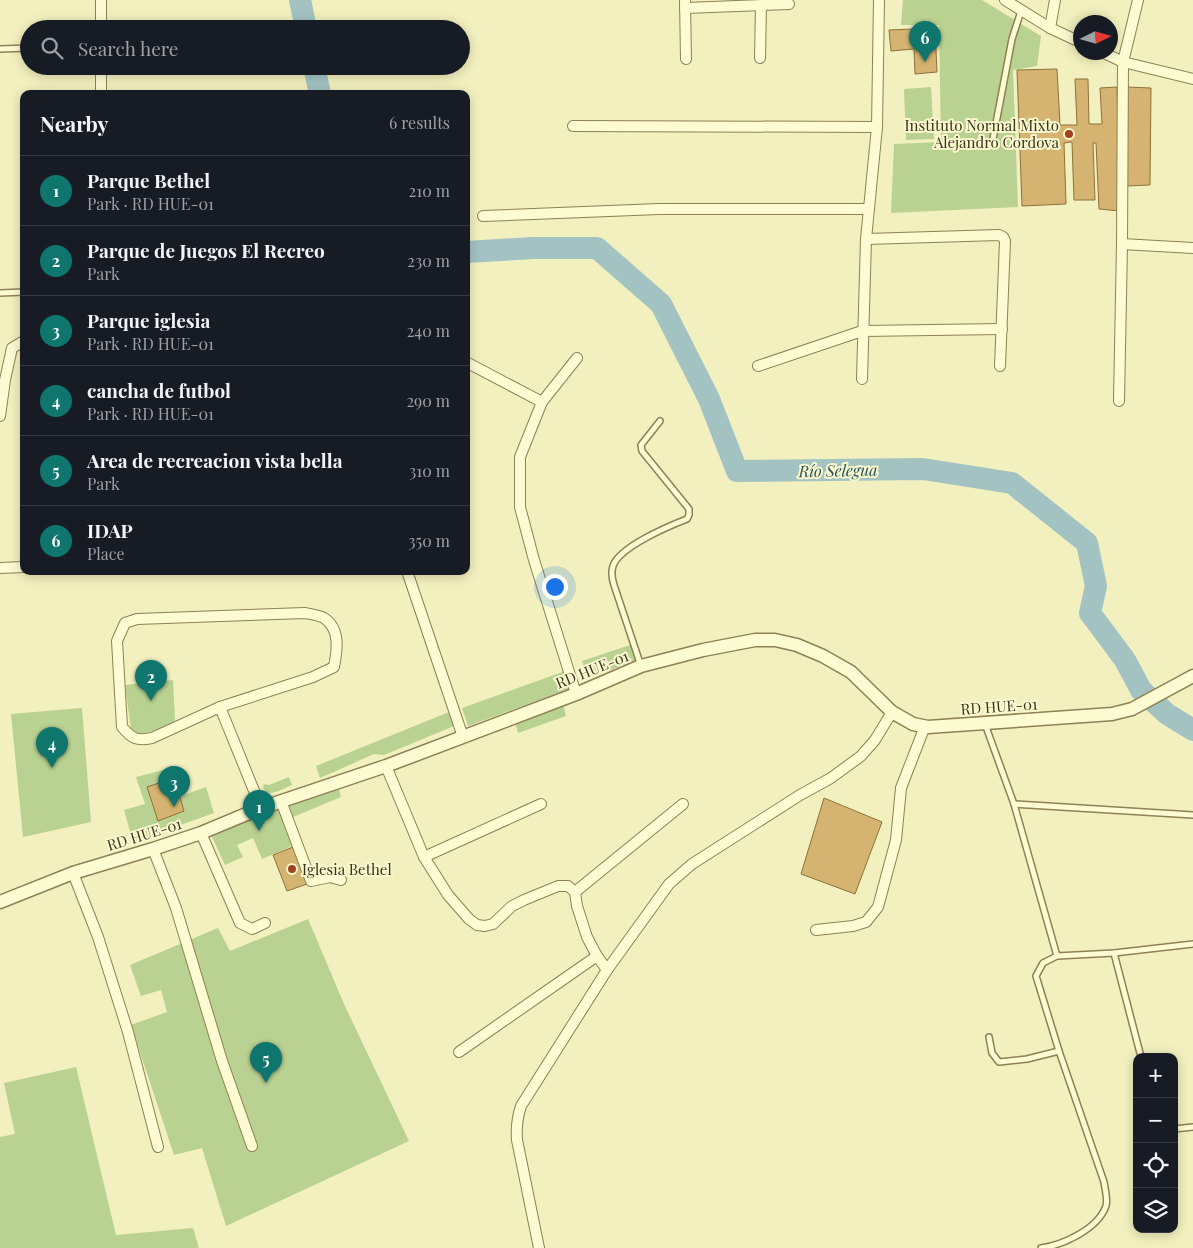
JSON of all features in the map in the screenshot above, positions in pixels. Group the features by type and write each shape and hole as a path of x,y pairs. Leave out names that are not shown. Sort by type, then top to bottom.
{"street":[{"path":"101,0 101,20"},
{"path":"862,379 866,239 877,127 879,0"},
{"path":"1005,0 1050,28 1073,39"},
{"path":"1050,28 1055,0"},
{"path":"1119,401 1123,62 1138,0"},
{"path":"686,59 685,4 788,4"},
{"path":"760,58 761,5"},
{"path":"1118,60 1193,79"},
{"path":"101,75 101,90"},
{"path":"573,126 877,127"},
{"path":"482,216 659,209 869,210"},
{"path":"866,239 999,235 1003,237 1005,241 1000,366"},
{"path":"1122,244 1193,248"},
{"path":"758,366 862,331 1002,329"},
{"path":"0,416 12,348 20,343"},
{"path":"576,694 534,560 520,506 520,457 542,402 577,358"},
{"path":"470,364 542,402"},
{"path":"0,568 20,567"},
{"path":"408,575 463,736"},
{"path":"304,613 323,617 333,626 337,647 334,667 313,677 220,707 152,738 142,740 130,737 122,727 117,641 125,623 137,619 304,613"},
{"name":"RD HUE-01","path":"0,902 73,873 201,833 261,808 386,766 576,694 641,666 703,650 755,640 774,640 796,645 823,656 851,672 892,712 913,724 925,726 944,727 1112,714 1132,710 1191,676"},
{"path":"220,707 261,808"},
{"path":"539,1248 517,1140 516,1125 518,1115 521,1106 607,970 669,884 692,864 800,795 831,778 861,756 875,740 892,712"},
{"path":"816,930 853,926 866,922 878,907 896,840 901,788 925,726"},
{"path":"386,766 424,857 448,895 469,919 478,925 486,926 493,924 512,906 558,886 568,886 575,892 587,937 607,970"},
{"path":"281,801 311,881 330,877 340,880"},
{"path":"424,857 541,804"},
{"path":"575,892 683,804"},
{"path":"201,833 240,923 252,928 265,923"},
{"path":"153,849 176,908 222,1061 252,1146"},
{"path":"73,873 98,937 128,1032 158,1147"},
{"path":"459,1052 597,956"}],"lane":[{"path":"993,139 1012,39 1021,11"},
{"path":"0,49 20,48"},
{"path":"0,292 20,292"},
{"path":"641,666 612,576 613,565 619,557 645,538 687,519 689,515 688,510 642,451 641,445 660,421"},
{"path":"985,724 1014,804 1057,956"},
{"path":"1014,804 1193,815"},
{"path":"1041,1248 1055,1246 1075,1236 1096,1222 1107,1205 1104,1182 1059,1051 1036,976 1039,968 1057,956 1114,953 1193,944"},
{"path":"1114,953 1139,1053"},
{"path":"989,1037 992,1053 999,1062 1027,1059 1059,1051"},
{"path":"1178,1129 1193,1127"}],"green space":[{"path":"903,0 982,0 1041,36 1037,66 1013,70 1018,207 891,213 894,144 941,142 939,25 901,25"},
{"path":"931,87 934,139 906,140 904,89"},
{"path":"633,644 638,660 588,678 582,661"},
{"path":"568,670 574,687 468,726 462,708"},
{"path":"173,680 175,721 147,733 136,732 131,729 125,685"},
{"path":"562,700 566,716 518,733 514,718"},
{"path":"82,708 91,822 23,837 11,714"},
{"path":"449,712 454,726 384,755 374,754 320,778 316,766"},
{"path":"175,767 181,796 206,787 214,813 133,842 124,810 145,804 136,777"},
{"path":"289,777 292,785 279,791 269,793 263,787 264,784 269,785"},
{"path":"338,786 341,797 293,817 289,806"},
{"path":"283,806 297,844 262,859 253,838 237,845 243,857 225,865 212,837"},
{"path":"308,919 344,1004 409,1141 226,1226 202,1148 174,1155 131,1025 167,1012 161,990 141,996 130,965 218,928 230,951"},
{"path":"76,1067 116,1235 193,1228 199,1248 0,1248 0,1137 15,1134 4,1083"}],"building":[{"path":"935,28 937,72 915,74 914,49 891,51 889,30"},
{"name":"Instituto Normal Mixto Alejandro Cordova","path":"1057,69 1060,125 1077,125 1075,79 1088,79 1089,124 1102,124 1100,88 1117,87 1120,211 1099,209 1096,143 1093,143 1095,200 1074,200 1072,142 1064,143 1066,204 1022,206 1017,70"},
{"path":"1127,87 1151,88 1150,185 1127,186"},
{"path":"174,778 184,811 158,821 147,787"},
{"path":"824,798 882,822 855,894 801,874"},
{"name":"Iglesia Bethel","path":"298,845 310,883 287,891 273,855"}],"waterway":[{"name":"Río Selegua","path":"300,0 304,20"},
{"name":"Río Selegua","path":"316,75 319,90"},
{"name":"Río Selegua","path":"470,252 533,248 597,248 661,304 709,399 737,471 923,469 1012,483 1087,543 1096,586 1090,613 1125,660 1141,690 1167,714 1193,730"}],"place":[{"name":"IDAP","path":"925,62"},
{"name":"Instituto Normal Mixto Alejandro Cordova","path":"1069,134"},
{"name":"Parque de Juegos El Recreo","path":"151,701"},
{"name":"cancha de futbol","path":"52,768"},
{"name":"Parque iglesia","path":"174,807"},
{"name":"Parque Bethel","path":"259,831"},
{"name":"Iglesia Bethel","path":"292,869"},
{"name":"Area de recreacion vista bella","path":"266,1083"}]}
